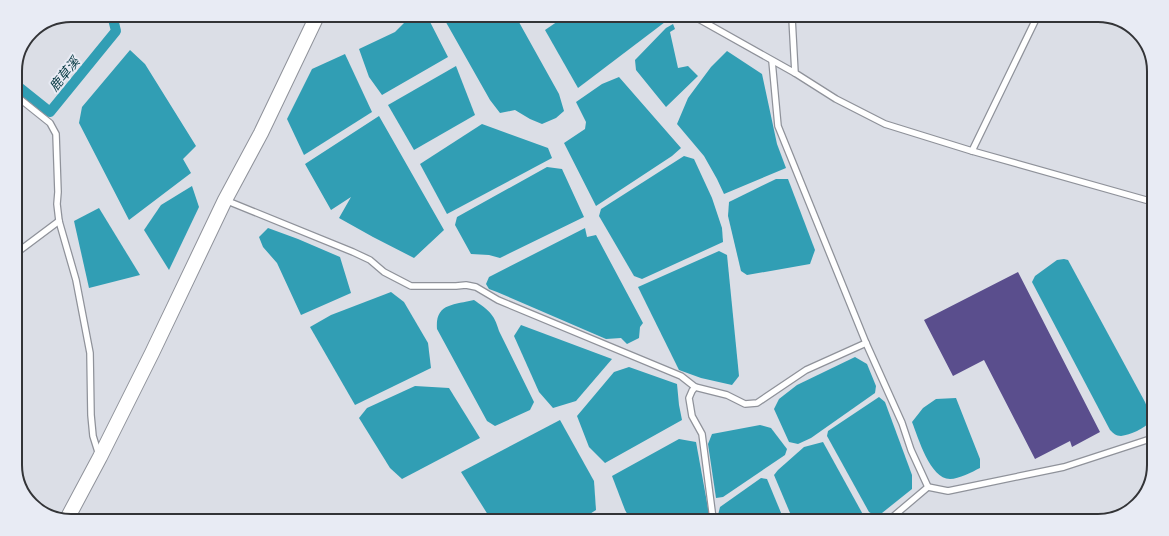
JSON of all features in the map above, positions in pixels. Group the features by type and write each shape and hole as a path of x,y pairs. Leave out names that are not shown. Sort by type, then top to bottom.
{"street":[{"path":"70,514 100,457 225,200 261,133 314,22"}],"lane":[{"path":"704,22 795,73 836,99 885,124 972,151 1147,201"},
{"path":"792,22 795,73"},
{"path":"972,151 1035,22"},
{"path":"772,61 778,126 866,342 902,423 911,450 928,487"},
{"path":"22,101 50,123 56,134 57,204 59,221 76,280 90,353 91,415 93,436 100,457"},
{"path":"225,200 353,252 370,260 384,272 411,286 466,285 476,287 498,300 681,376 695,386 727,394 745,404 757,403 806,370 866,342"},
{"path":"22,249 59,221"},
{"path":"695,386 689,398 692,416 702,434 712,514"},
{"path":"928,487 948,491 1064,467 1147,440"},
{"path":"896,514 928,487"}],"water":[{"path":"405,22 430,22 448,57 382,95 369,77 359,49 395,32"},
{"path":"446,22 519,22 559,94 564,111 556,118 542,124 515,110 500,113 490,100"},
{"path":"557,22 665,22 578,88 545,30"},
{"path":"673,24 675,29 670,32 678,68 688,66 698,76 666,107 636,70 635,60 666,28"},
{"path":"130,50 145,64 196,146 183,159 191,173 129,220 79,123 82,107"},
{"path":"727,51 762,74 777,144 786,168 724,194 704,156 677,124 688,98 711,67"},
{"path":"345,54 372,112 304,155 287,119 312,69"},
{"path":"456,66 475,115 414,150 388,105"},
{"path":"619,77 681,148 672,156 596,206 564,143 585,129 586,122 576,102 602,84"},
{"path":"379,116 444,230 414,258 339,218 351,197 331,210 305,164"},
{"path":"482,124 548,148 552,158 447,214 420,164"},
{"path":"684,156 694,159 712,198 722,228 723,242 642,279 634,276 599,216 601,209"},
{"path":"547,167 562,169 584,217 500,258 489,255 471,254 455,225 457,217"},
{"path":"776,179 788,179 815,250 810,264 747,275 741,271 728,216 729,202"},
{"path":"192,186 199,207 169,270 144,230 161,205"},
{"path":"99,208 140,275 89,288 74,221"},
{"path":"268,228 340,257 351,293 301,315 277,263 263,247 259,237"},
{"path":"585,228 587,237 596,235 643,323 640,327 639,338 627,344 621,338 606,339 489,289 486,284 489,277"},
{"path":"719,251 727,255 739,376 732,385 701,378 679,370 638,287"},
{"path":"1057,260 1068,260 1145,402 1147,407 1147,425 1133,433 1119,436 1110,430 1032,282 1035,276"},
{"path":"391,292 404,302 428,343 431,368 355,405 310,327 331,315"},
{"path":"474,300 487,309 493,316 534,402 530,410 495,426 487,421 437,329 437,320 439,314 443,310 453,305"},
{"path":"521,325 612,359 576,401 553,408 539,392 514,336"},
{"path":"855,357 867,364 876,386 875,393 811,438 798,444 789,442 774,409 779,399 797,385"},
{"path":"629,367 677,384 682,420 605,463 589,447 577,416 614,372"},
{"path":"415,386 449,388 480,438 402,479 390,468 359,418 367,408"},
{"path":"879,397 885,402 912,475 912,489 881,514 872,514 869,512 827,436 828,431"},
{"path":"956,398 980,459 980,468 961,477 950,479 943,477 936,472 931,465 921,447 912,422 923,408 936,399"},
{"path":"560,420 594,481 596,510 590,514 487,514 461,472"},
{"path":"760,425 771,428 787,449 785,455 723,497 716,498 708,444 712,434"},
{"path":"679,439 696,442 709,514 627,514 612,476"},
{"path":"823,442 863,514 790,514 774,475 804,447"},
{"path":"761,478 767,479 782,514 718,514 720,507"}],"building":[{"path":"1018,272 1100,432 1072,447 1070,441 1035,459 984,360 953,376 924,320"}],"waterway":[{"name":"鹿草溪","path":"22,90 50,112 116,31 114,22"}]}
